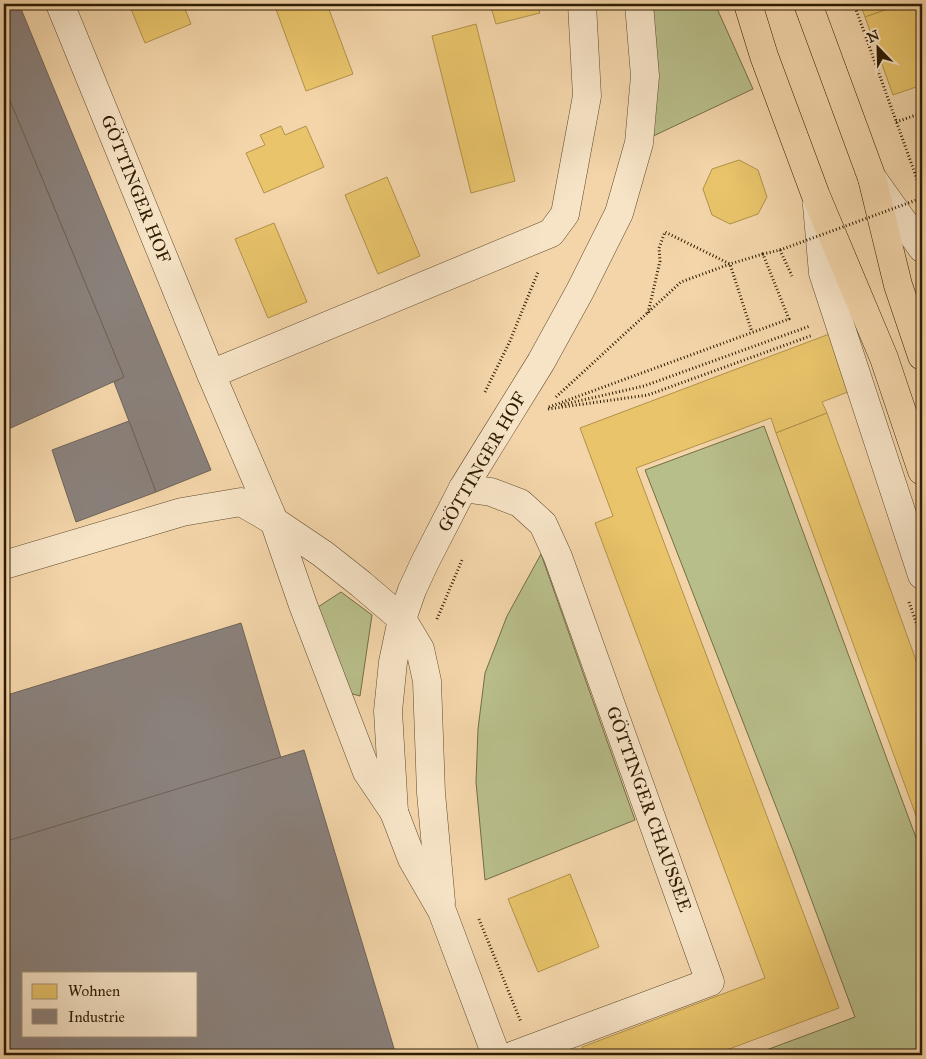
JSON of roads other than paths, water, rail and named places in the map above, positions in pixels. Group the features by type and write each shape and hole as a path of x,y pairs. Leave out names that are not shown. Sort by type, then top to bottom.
{"main road":[{"path":"730,4 764,56"},
{"path":"748,4 764,56 816,196 884,358 922,471"},
{"path":"808,4 872,178 898,285 922,356"}],"street":[{"name":"GÖTTINGER HOF","path":"60,4 274,521"},
{"path":"212,374 551,233 564,214 587,96 582,4"},
{"name":"GÖTTINGER HOF","path":"402,619 412,590 463,488 541,362 580,291 619,213 638,143 645,76 639,4"},
{"path":"872,178 922,248"},
{"path":"816,196 823,273 922,575"},
{"name":"GÖTTINGER CHAUSSEE","path":"463,488 491,492 520,503 543,524 558,556 710,982 523,1052"},
{"path":"4,565 192,510 241,502 274,521 323,554 381,599 402,619 420,649 428,681 431,793 442,911"},
{"path":"274,521 303,605 367,772 394,812 412,859 442,911 496,1055"},
{"path":"394,812 388,711 402,619"}]}
